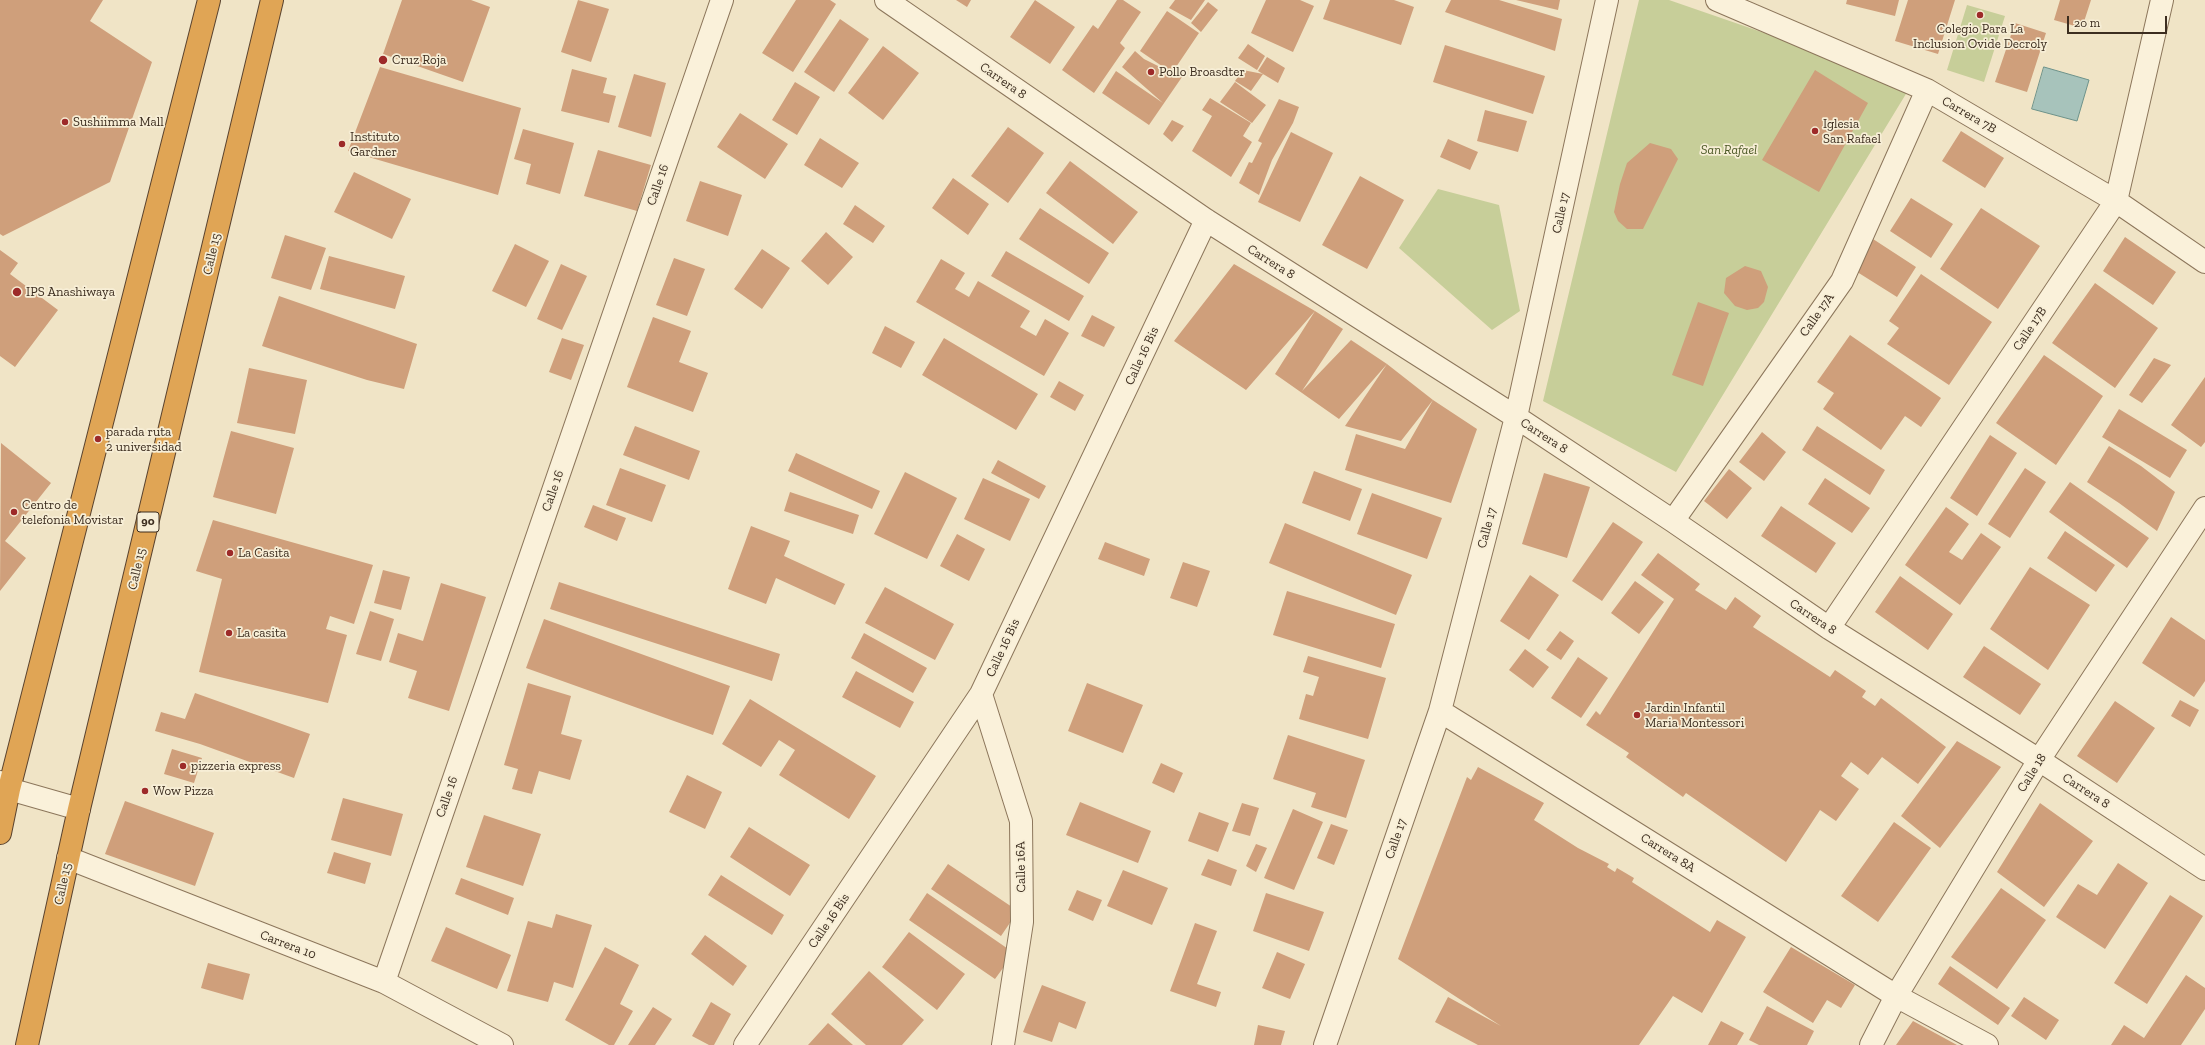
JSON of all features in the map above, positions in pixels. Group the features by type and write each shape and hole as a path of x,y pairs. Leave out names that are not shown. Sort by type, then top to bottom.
{"highway":[{"path":"0,833 5,785 209,0"},
{"name":"Calle 15","path":"27,1045 68,858 272,0"}],"street":[{"name":"Calle 16","path":"384,982 722,0"},
{"name":"Carrera 8","path":"886,0 1206,220 1516,417 1673,520 1829,628 2039,760 2205,869"},
{"name":"Calle 17","path":"1325,1045 1440,711 1516,417 1607,0"},
{"name":"Carrera 7B","path":"1717,0 1927,90 2116,201 2205,262"},
{"name":"Calle 17B","path":"1829,628 2116,201 2162,0"},
{"name":"Calle 17A","path":"1673,520 1842,281 1927,90"},
{"name":"Calle 16 Bis","path":"745,1045 981,694 1206,220"},
{"name":"Calle 18","path":"1871,1045 1896,996 2039,760 2205,508"},
{"name":"Calle 16A","path":"981,694 1021,821 1022,922 1003,1045"},
{"name":"Carrera 8A","path":"1440,711 1896,996 1987,1045"},
{"path":"5,785 80,809"},
{"name":"Carrera 10","path":"68,858 384,982 502,1045"}],"green space":[{"name":"San Rafael","path":"1639,0 1669,0 1912,84 1676,472 1543,401"},
{"path":"1967,5 2005,16 1984,82 1947,70"},
{"path":"1438,189 1499,205 1520,311 1492,330 1399,248"}],"water":[{"path":"2044,67 2089,80 2077,121 2032,109"}],"building":[{"name":"Sushiimma Mall","path":"0,0 103,0 90,21 152,62 110,182 3,236 0,234"},
{"path":"402,0 471,0 490,7 463,82 383,54"},
{"path":"578,0 609,9 591,62 561,52"},
{"path":"796,0 830,0 836,4 793,72 762,53"},
{"path":"956,0 971,0 967,7"},
{"path":"1035,0 1075,27 1050,64 1010,37"},
{"path":"1117,0 1123,0 1141,12 1120,43 1125,48 1094,93 1062,70 1093,25 1098,29"},
{"path":"1175,0 1205,0 1191,20 1169,8"},
{"path":"1266,0 1300,0 1314,6 1293,52 1251,33"},
{"path":"1330,0 1394,0 1414,7 1401,45 1323,19"},
{"path":"1451,0 1499,0 1562,19 1555,51 1445,12"},
{"path":"1516,0 1560,0 1558,10"},
{"path":"1847,0 1899,0 1895,16 1846,4"},
{"path":"1908,0 1955,0 1938,54 1895,41"},
{"path":"2060,0 2091,0 2082,28 2054,20"},
{"path":"1208,2 1218,10 1201,32 1191,23"},
{"path":"1167,11 1199,33 1172,73 1140,51"},
{"path":"840,19 869,39 834,92 804,72"},
{"path":"2015,23 2046,33 2027,92 1995,82"},
{"path":"1248,44 1265,56 1257,70 1238,58"},
{"path":"1445,45 1545,76 1533,114 1433,82"},
{"path":"883,46 919,73 883,120 848,93"},
{"path":"1135,51 1144,59 1182,77 1149,125 1102,93 1116,71 1163,103 1122,67"},
{"path":"1267,57 1285,68 1278,83 1258,71"},
{"path":"380,67 521,108 498,195 348,151"},
{"path":"572,69 607,78 603,93 616,96 609,123 561,111"},
{"path":"1243,70 1263,74 1251,91 1235,81"},
{"name":"Iglesia San Rafael","path":"1815,70 1868,103 1819,192 1762,160"},
{"path":"634,74 666,83 651,137 618,127"},
{"path":"795,82 820,97 797,135 772,120"},
{"path":"1235,82 1266,105 1252,123 1220,102"},
{"path":"1210,98 1251,123 1243,136 1252,142 1231,177 1192,151 1212,116 1202,110"},
{"path":"1279,99 1299,107 1293,123 1272,160 1259,195 1239,183 1249,162 1252,163 1262,143 1258,141"},
{"path":"1485,110 1527,121 1518,152 1477,141"},
{"path":"740,113 788,144 765,179 717,147"},
{"path":"1172,120 1184,126 1172,142 1163,134"},
{"path":"1008,127 1044,153 1008,203 971,176"},
{"path":"523,129 574,143 560,194 526,184 531,164 514,159"},
{"path":"1961,131 2004,158 1985,188 1942,161"},
{"path":"1291,132 1333,153 1300,222 1258,202"},
{"path":"820,138 859,163 842,188 804,165"},
{"path":"1448,139 1478,152 1470,170 1440,157"},
{"path":"1650,143 1671,149 1678,159 1643,229 1627,229 1618,221 1614,212 1620,184 1627,163"},
{"path":"598,150 651,165 637,211 584,196"},
{"path":"1070,161 1138,212 1113,244 1046,193"},
{"path":"354,172 411,199 392,239 334,212"},
{"path":"1360,176 1404,200 1367,269 1322,245"},
{"path":"953,178 989,204 968,235 932,208"},
{"path":"700,181 742,195 728,236 686,221"},
{"path":"1911,198 1953,224 1931,258 1890,231"},
{"path":"855,205 885,226 873,243 843,224"},
{"path":"1040,208 1109,253 1089,284 1019,239"},
{"path":"1981,208 2040,246 1998,309 1940,269"},
{"path":"826,232 853,257 828,285 801,261"},
{"path":"285,235 326,248 311,290 271,278"},
{"path":"2125,237 2176,272 2153,305 2103,271"},
{"path":"1873,239 1916,267 1897,297 1854,270"},
{"path":"515,244 549,261 526,307 492,291"},
{"path":"762,249 790,268 762,309 734,289"},
{"name":"IPS Anashiwaya","path":"0,250 18,263 10,274 58,310 15,367 0,356"},
{"path":"1006,251 1084,296 1069,321 991,276"},
{"path":"329,256 405,276 395,309 320,289"},
{"path":"674,258 705,269 687,316 656,305"},
{"path":"941,259 965,273 955,289 969,297 978,281 1030,311 1020,327 1036,336 1045,319 1069,333 1044,376 916,302"},
{"path":"561,264 587,276 562,330 537,319"},
{"path":"1234,264 1315,311 1246,390 1174,341"},
{"path":"1745,266 1761,271 1768,287 1764,302 1758,308 1747,310 1735,306 1724,293 1726,278"},
{"path":"1921,274 1992,322 1949,385 1887,344 1899,328 1889,321"},
{"path":"2095,283 2158,328 2115,388 2052,343"},
{"path":"279,296 417,344 404,389 367,380 262,346"},
{"path":"1698,302 1729,313 1703,386 1672,375"},
{"path":"1315,311 1343,329 1302,391 1351,340 1387,364 1339,419 1275,374"},
{"path":"1092,315 1115,327 1104,347 1081,336"},
{"path":"653,317 691,331 679,362 708,373 693,412 627,387"},
{"path":"885,326 915,342 901,368 872,353"},
{"path":"1850,335 1941,398 1921,427 1905,416 1881,450 1823,409 1834,393 1817,382"},
{"path":"562,338 584,345 571,380 549,372"},
{"path":"944,338 1038,394 1016,430 922,375"},
{"path":"2044,355 2103,396 2056,465 1996,423"},
{"path":"2154,358 2171,365 2142,403 2129,395"},
{"path":"1387,364 1433,400 1401,441 1345,426"},
{"path":"249,368 307,380 295,434 237,423"},
{"path":"2205,377 2205,442 2201,447 2171,425"},
{"path":"1059,381 1084,395 1075,411 1050,397"},
{"path":"1433,400 1477,429 1451,503 1345,470 1356,434 1405,449"},
{"path":"2119,409 2187,450 2170,478 2102,437"},
{"path":"635,426 700,451 689,480 623,455"},
{"path":"1817,426 1885,470 1870,495 1802,450"},
{"path":"231,431 294,448 276,514 213,497"},
{"path":"1762,432 1786,452 1764,481 1739,462"},
{"path":"1990,435 2017,453 1977,516 1950,498"},
{"name":"Centro de telefonia Movistar","path":"1,443 51,483 5,541 26,558 0,591"},
{"path":"2109,446 2141,466 2175,492 2157,531 2087,482"},
{"path":"796,453 880,491 872,509 788,471"},
{"path":"998,460 1046,486 1039,499 991,473"},
{"path":"620,468 666,485 652,522 606,505"},
{"path":"2025,468 2046,482 2010,538 1988,524"},
{"path":"1729,469 1752,488 1727,519 1704,501"},
{"path":"1314,471 1362,489 1350,521 1302,503"},
{"path":"905,472 957,498 927,559 874,534"},
{"path":"1544,473 1590,487 1567,558 1522,544"},
{"path":"983,478 1030,499 1010,541 964,519"},
{"path":"1825,478 1870,508 1852,533 1808,504"},
{"path":"2070,482 2149,538 2127,568 2049,512"},
{"path":"790,492 859,515 853,534 784,511"},
{"path":"1372,493 1442,518 1427,559 1357,534"},
{"path":"593,505 626,518 617,541 584,527"},
{"path":"1781,506 1836,543 1816,573 1761,536"},
{"path":"1946,507 1969,524 1949,552 1962,560 1981,533 2001,547 1960,605 1905,565"},
{"path":"213,520 373,565 354,624 330,616 326,629 347,635 328,703 199,672 222,579 196,571"},
{"path":"1613,522 1643,542 1602,601 1572,581"},
{"path":"1285,523 1412,575 1396,615 1269,563"},
{"path":"751,526 790,541 784,556 845,584 835,605 776,578 766,604 728,589"},
{"path":"2065,531 2115,565 2096,592 2047,558"},
{"path":"957,534 985,549 969,581 940,566"},
{"path":"1105,542 1150,559 1144,576 1098,559"},
{"path":"1658,553 1700,584 1695,590 1726,610 1735,597 1761,616 1753,627 1830,677 1835,670 1866,691 1862,697 1875,706 1881,698 1946,747 1918,784 1882,757 1868,775 1851,762 1841,776 1859,789 1836,821 1820,810 1786,862 1686,793 1683,797 1626,757 1629,753 1586,725 1596,711 1600,715 1674,599 1641,575"},
{"path":"1183,562 1210,571 1197,607 1170,598"},
{"path":"2030,567 2090,605 2048,670 1990,629"},
{"path":"383,570 410,577 401,610 374,603"},
{"path":"1530,575 1559,595 1529,640 1500,621"},
{"path":"1900,576 1953,614 1928,650 1875,612"},
{"path":"1635,581 1664,602 1639,634 1611,613"},
{"path":"559,582 780,654 772,681 550,609"},
{"path":"441,583 486,597 449,711 408,698 417,671 389,662 398,633 423,641"},
{"path":"885,587 954,624 935,660 865,623"},
{"path":"1287,591 1395,624 1381,668 1273,635"},
{"path":"370,611 394,619 381,661 356,654"},
{"path":"2171,617 2205,640 2205,681 2194,697 2142,663"},
{"path":"544,619 730,686 713,735 526,668"},
{"path":"1560,631 1574,641 1561,660 1546,650"},
{"path":"864,633 927,668 913,693 851,658"},
{"path":"1984,646 2041,684 2020,715 1963,677"},
{"path":"1525,649 1549,667 1533,688 1509,670"},
{"path":"1308,656 1386,678 1368,739 1299,719 1306,694 1313,696 1319,677 1303,672"},
{"path":"1578,657 1608,678 1581,718 1551,698"},
{"path":"856,671 914,702 900,728 842,697"},
{"path":"528,683 571,696 561,734 582,740 570,780 539,771 532,794 512,789 518,769 504,765"},
{"path":"1087,683 1143,705 1123,753 1068,731"},
{"path":"195,693 310,734 294,778 200,744 155,731 161,712 185,719"},
{"path":"750,699 876,776 849,819 779,775 795,750 779,740 761,767 722,744"},
{"path":"2180,700 2199,710 2190,727 2171,716"},
{"path":"2115,701 2155,728 2117,783 2077,756"},
{"path":"1288,735 1365,760 1346,818 1311,807 1316,793 1273,779"},
{"path":"1957,741 2001,767 1940,848 1901,816"},
{"name":"pizzeria express","path":"172,749 202,758 194,783 164,774"},
{"path":"1161,763 1183,773 1174,793 1152,783"},
{"path":"1478,767 1544,803 1534,820 1578,848 1609,864 1607,867 1615,872 1617,868 1634,878 1632,882 1710,932 1717,920 1746,937 1702,1013 1673,996 1639,1045 1478,1045 1435,1022 1448,997 1501,1026 1398,959 1467,777 1471,780"},
{"path":"687,775 722,792 705,829 669,812"},
{"path":"343,798 403,814 391,856 331,840"},
{"path":"125,801 214,833 195,886 105,854"},
{"path":"1080,802 1151,831 1138,863 1066,835"},
{"path":"1242,803 1259,808 1250,836 1232,831"},
{"path":"2040,803 2093,841 2044,907 1997,872"},
{"path":"1293,809 1323,822 1294,890 1264,878"},
{"path":"1199,812 1229,823 1218,852 1188,841"},
{"path":"484,815 541,834 523,886 466,867"},
{"path":"1894,822 1931,848 1878,922 1841,896"},
{"path":"1331,824 1348,830 1334,865 1317,858"},
{"path":"749,827 810,865 790,896 730,857"},
{"path":"1256,844 1267,848 1256,872 1246,866"},
{"path":"334,852 371,863 365,884 327,873"},
{"path":"1208,859 1237,870 1231,886 1201,875"},
{"path":"2118,863 2148,883 2105,949 2056,917 2078,884 2097,895"},
{"path":"948,864 1018,911 1001,936 931,889"},
{"path":"1123,870 1168,888 1152,925 1107,906"},
{"path":"721,875 784,915 772,935 708,895"},
{"path":"461,878 514,898 508,915 455,894"},
{"path":"2001,888 2046,920 1997,989 1951,957"},
{"path":"1077,890 1102,900 1093,921 1068,910"},
{"path":"927,893 1014,953 995,979 909,920"},
{"path":"1266,893 1324,912 1309,951 1253,931"},
{"path":"2170,895 2203,916 2147,1004 2114,983"},
{"path":"556,914 592,925 573,988 554,982 548,1002 507,991 528,921 552,928"},
{"path":"1195,923 1217,931 1197,984 1221,992 1216,1007 1170,991"},
{"path":"446,927 511,955 497,989 431,961"},
{"path":"909,932 965,974 937,1010 882,967"},
{"path":"705,935 747,966 733,986 691,954"},
{"path":"605,947 639,965 620,1004 633,1011 614,1045 609,1045 565,1020"},
{"path":"1791,947 1855,985 1841,1008 1827,1000 1813,1023 1763,992"},
{"path":"1277,952 1305,964 1290,999 1262,988"},
{"path":"208,963 250,974 243,1000 201,988"},
{"path":"1950,966 2010,1008 1998,1025 1938,984"},
{"path":"869,971 924,1020 902,1045 866,1045 831,1014"},
{"path":"2186,975 2205,988 2205,1009 2181,1045 2111,1045 2124,1025 2144,1038"},
{"path":"1042,985 1086,1002 1076,1029 1059,1022 1052,1042 1023,1032"},
{"path":"2024,997 2059,1020 2046,1040 2011,1016"},
{"path":"711,1002 731,1014 714,1045 709,1045 692,1036"},
{"path":"1767,1006 1814,1031 1807,1045 1759,1045 1749,1040"},
{"path":"653,1007 672,1019 655,1045 628,1045"},
{"path":"1721,1021 1744,1033 1737,1045 1708,1045"},
{"path":"1913,1021 1957,1045 1896,1045"},
{"path":"828,1023 853,1045 808,1045"},
{"path":"1258,1025 1285,1031 1281,1045 1254,1045"}],"place":[{"name":"Colegio Para La Inclusion Ovide Decroly","path":"1980,15"},
{"name":"Cruz Roja","path":"383,60"},
{"name":"Pollo Broasdter","path":"1151,72"},
{"name":"Sushiimma Mall","path":"65,122"},
{"name":"Iglesia San Rafael","path":"1815,131"},
{"name":"Instituto Gardner","path":"342,144"},
{"name":"IPS Anashiwaya","path":"17,292"},
{"name":"parada ruta 2 universidad","path":"98,439"},
{"name":"Centro de telefonia Movistar","path":"14,512"},
{"name":"La Casita","path":"230,553"},
{"name":"La casita","path":"229,633"},
{"name":"Jardin Infantil Maria Montessori","path":"1637,715"},
{"name":"pizzeria express","path":"183,766"},
{"name":"Wow Pizza","path":"145,791"}]}
